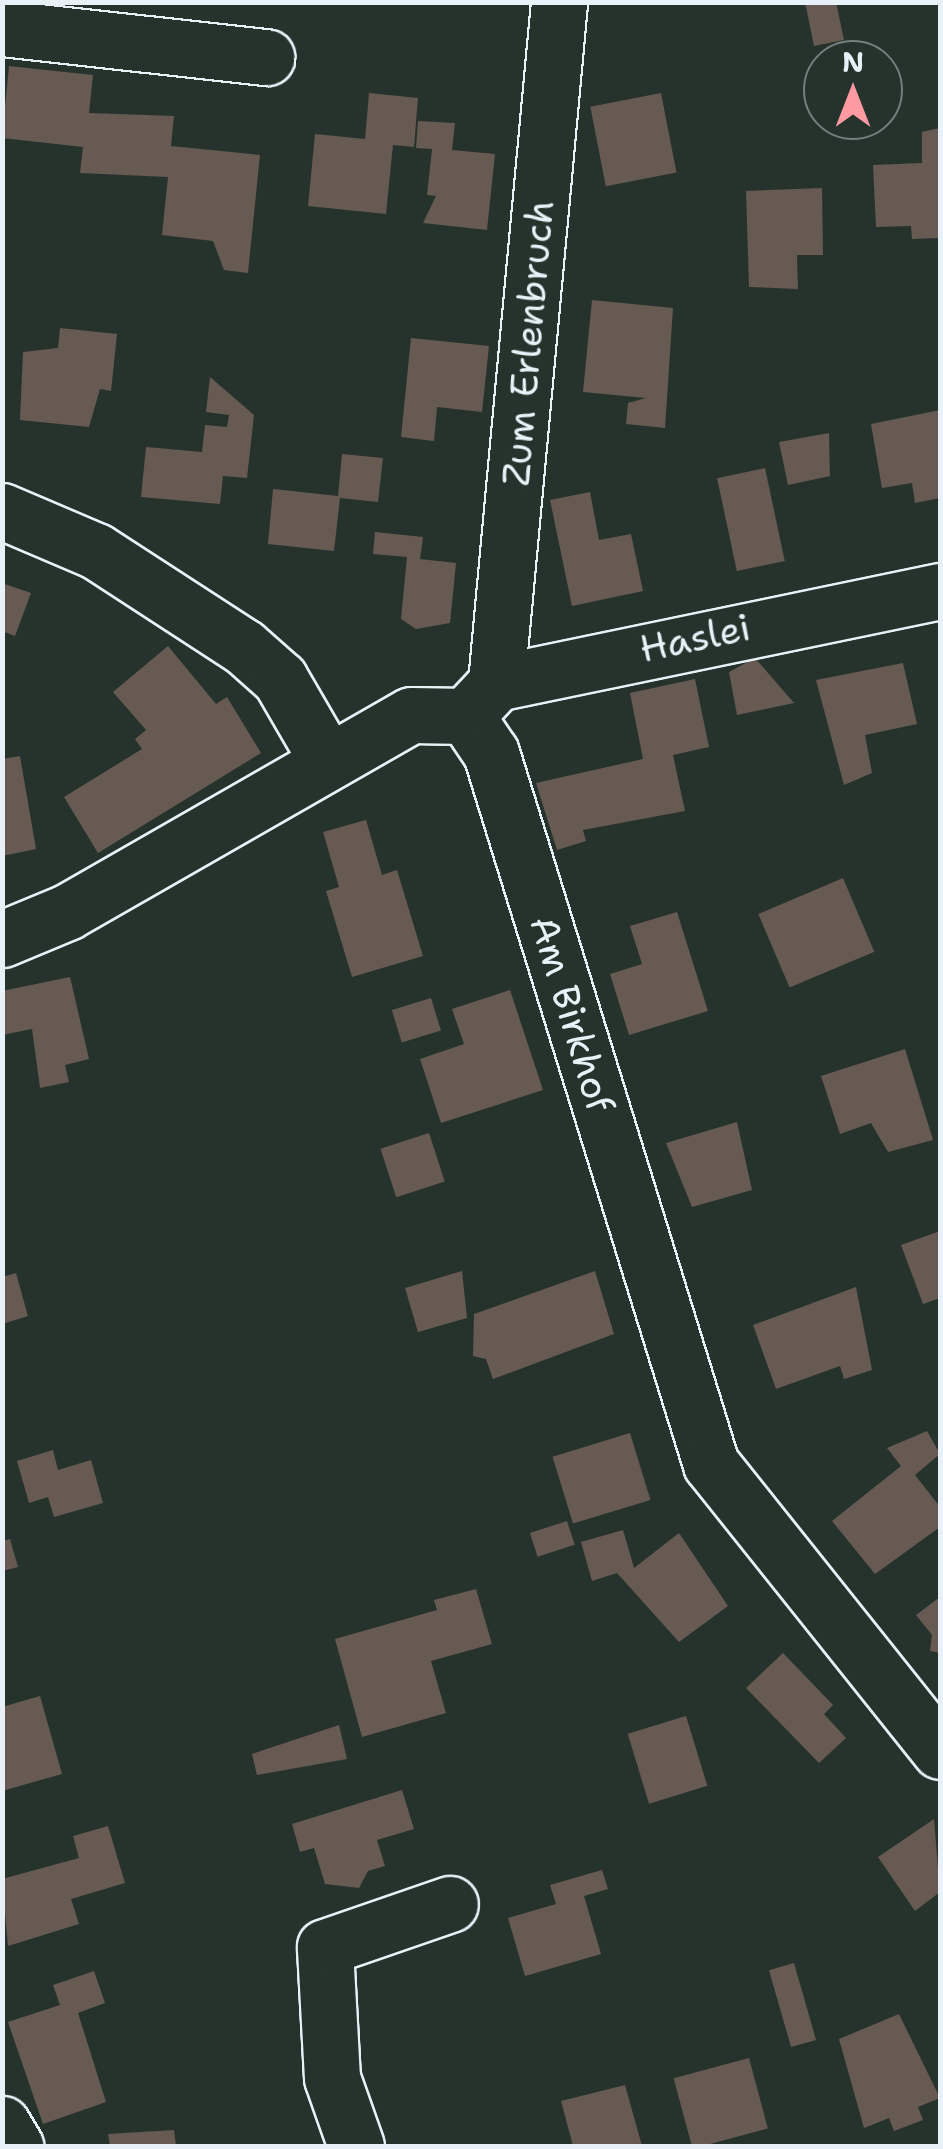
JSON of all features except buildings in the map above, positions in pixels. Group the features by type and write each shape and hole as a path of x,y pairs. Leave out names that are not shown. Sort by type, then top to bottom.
{"street":[{"name":"Zum Erlenbruch","path":"481,700 559,2"},
{"path":"2,28 266,57"},
{"path":"2,511 96,551 244,647 280,679 327,760"},
{"name":"Haslei","path":"481,700 936,601"},
{"path":"2,939 67,912 410,716 481,700"},
{"name":"Am Birkhof","path":"481,700 491,754 712,1464 940,1752"},
{"path":"356,2146 332,2078 325,1947 450,1904"},
{"path":"2,2124 16,2146"}]}
